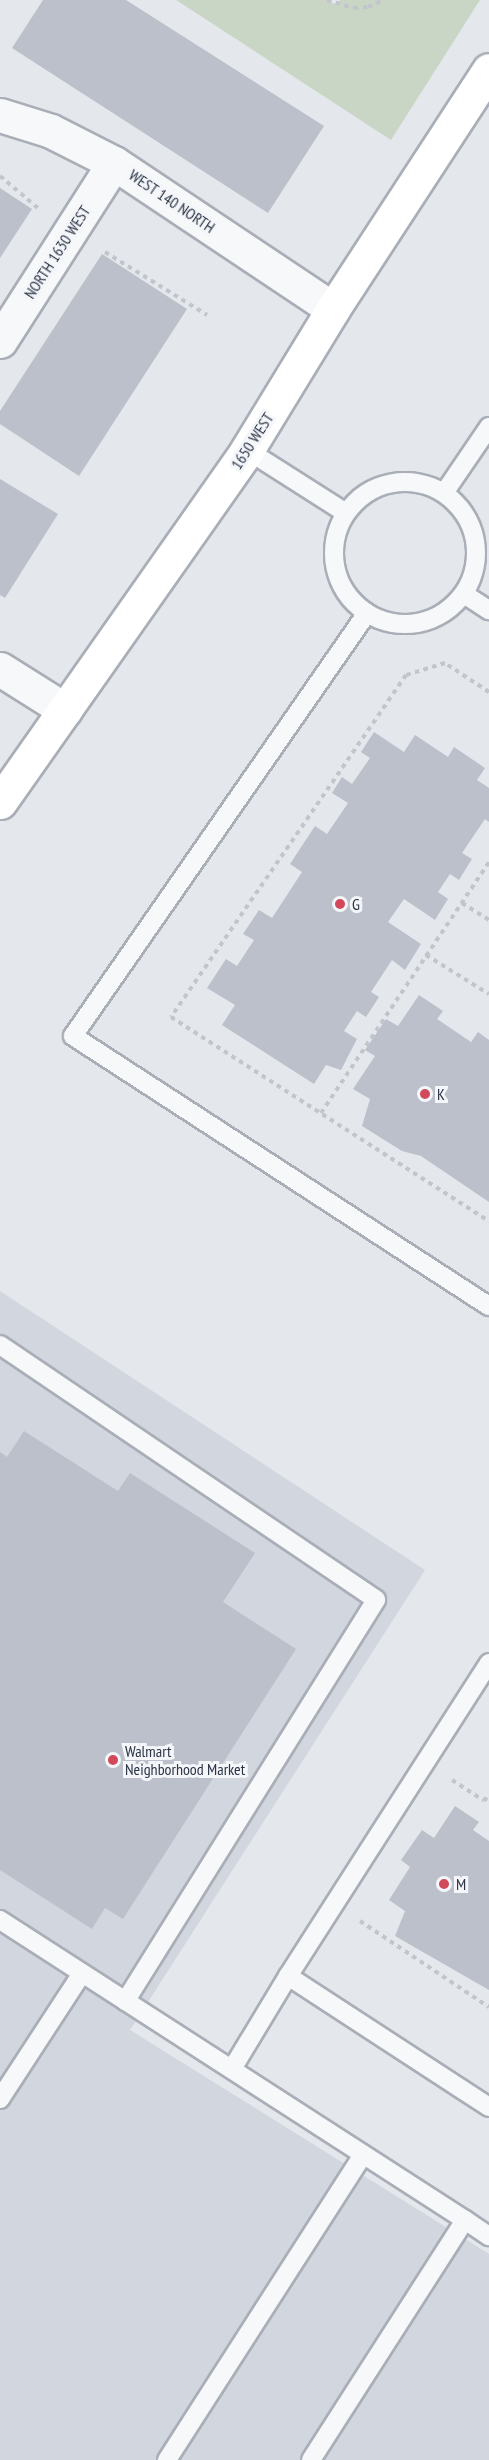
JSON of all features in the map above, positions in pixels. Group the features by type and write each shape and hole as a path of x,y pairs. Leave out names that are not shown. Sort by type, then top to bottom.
{"street":[{"name":"1650 WEST","path":"0,802 247,450 333,309 489,70"},
{"name":"WEST 140 NORTH","path":"0,115 51,131 114,163 333,309"},
{"name":"NORTH 1630 WEST","path":"0,341 114,163"},
{"path":"0,669 65,710"}],"lane":[{"path":"444,493 489,427"},
{"path":"247,450 346,513"},
{"path":"402,482 423,484 444,493 458,506 475,539 476,558 464,594 437,617 420,623 383,621 367,613 350,598 339,578 334,557 337,534 346,513 361,498 380,486 402,482"},
{"path":"464,594 489,610"},
{"path":"367,613 73,1036 489,1306"},
{"path":"0,1345 376,1600 125,2001"},
{"path":"232,2069 288,1976 489,1664"},
{"path":"0,1920 489,2236"},
{"path":"0,2099 82,1973"},
{"path":"288,1976 489,2107"},
{"path":"166,2460 363,2155"},
{"path":"311,2460 465,2220"}],"path":[{"path":"327,0 354,8 368,7 383,0"},
{"path":"489,692 445,663 406,675 171,1017 489,1221"},
{"path":"321,1113 489,861"},
{"path":"462,903 489,920"},
{"path":"426,955 489,994"},
{"path":"445,1790 451,1780 484,1801 489,1795"},
{"path":"365,1910 359,1920 489,2007"}],"shaded area":[{"path":"0,1291 425,1570 130,2030 489,2254 489,2460 0,2460"}],"green space":[{"path":"176,0 327,0 337,5 340,0 480,0 391,140"}],"building":[{"path":"43,0 126,0 324,126 268,213 12,48"},
{"path":"0,188 32,209 0,258"},
{"path":"102,254 187,309 79,476 0,424 0,411"},
{"path":"0,479 58,514 5,598 0,595"},
{"name":"G","path":"374,732 404,752 415,735 448,757 454,747 485,768 477,780 489,788 489,822 485,819 462,853 472,859 459,880 450,874 438,892 448,899 435,920 404,899 388,922 421,944 405,970 392,960 371,992 379,997 366,1017 357,1011 344,1031 357,1039 341,1070 326,1065 314,1084 222,1025 235,1005 207,988 226,959 237,966 254,940 243,934 259,910 272,918 302,872 290,864 315,826 327,834 348,803 332,793 342,777 352,784 370,758 361,752"},
{"name":"K","path":"419,995 443,1011 437,1019 471,1042 478,1032 489,1040 489,1202 421,1156 402,1151 362,1126 370,1099 353,1089 375,1056 365,1050 386,1019 398,1026"},
{"name":"Walmart Neighborhood Market","path":"24,1431 118,1491 130,1473 255,1553 223,1602 296,1649 123,1919 105,1908 92,1929 0,1870 0,1452 7,1457"},
{"name":"M","path":"455,1806 479,1822 473,1830 489,1841 489,1990 395,1936 405,1911 389,1900 410,1867 401,1860 422,1830 434,1838"}],"place":[{"name":"G","path":"340,904"},
{"name":"K","path":"425,1094"},
{"name":"Walmart Neighborhood Market","path":"113,1760"},
{"name":"M","path":"444,1884"}]}
